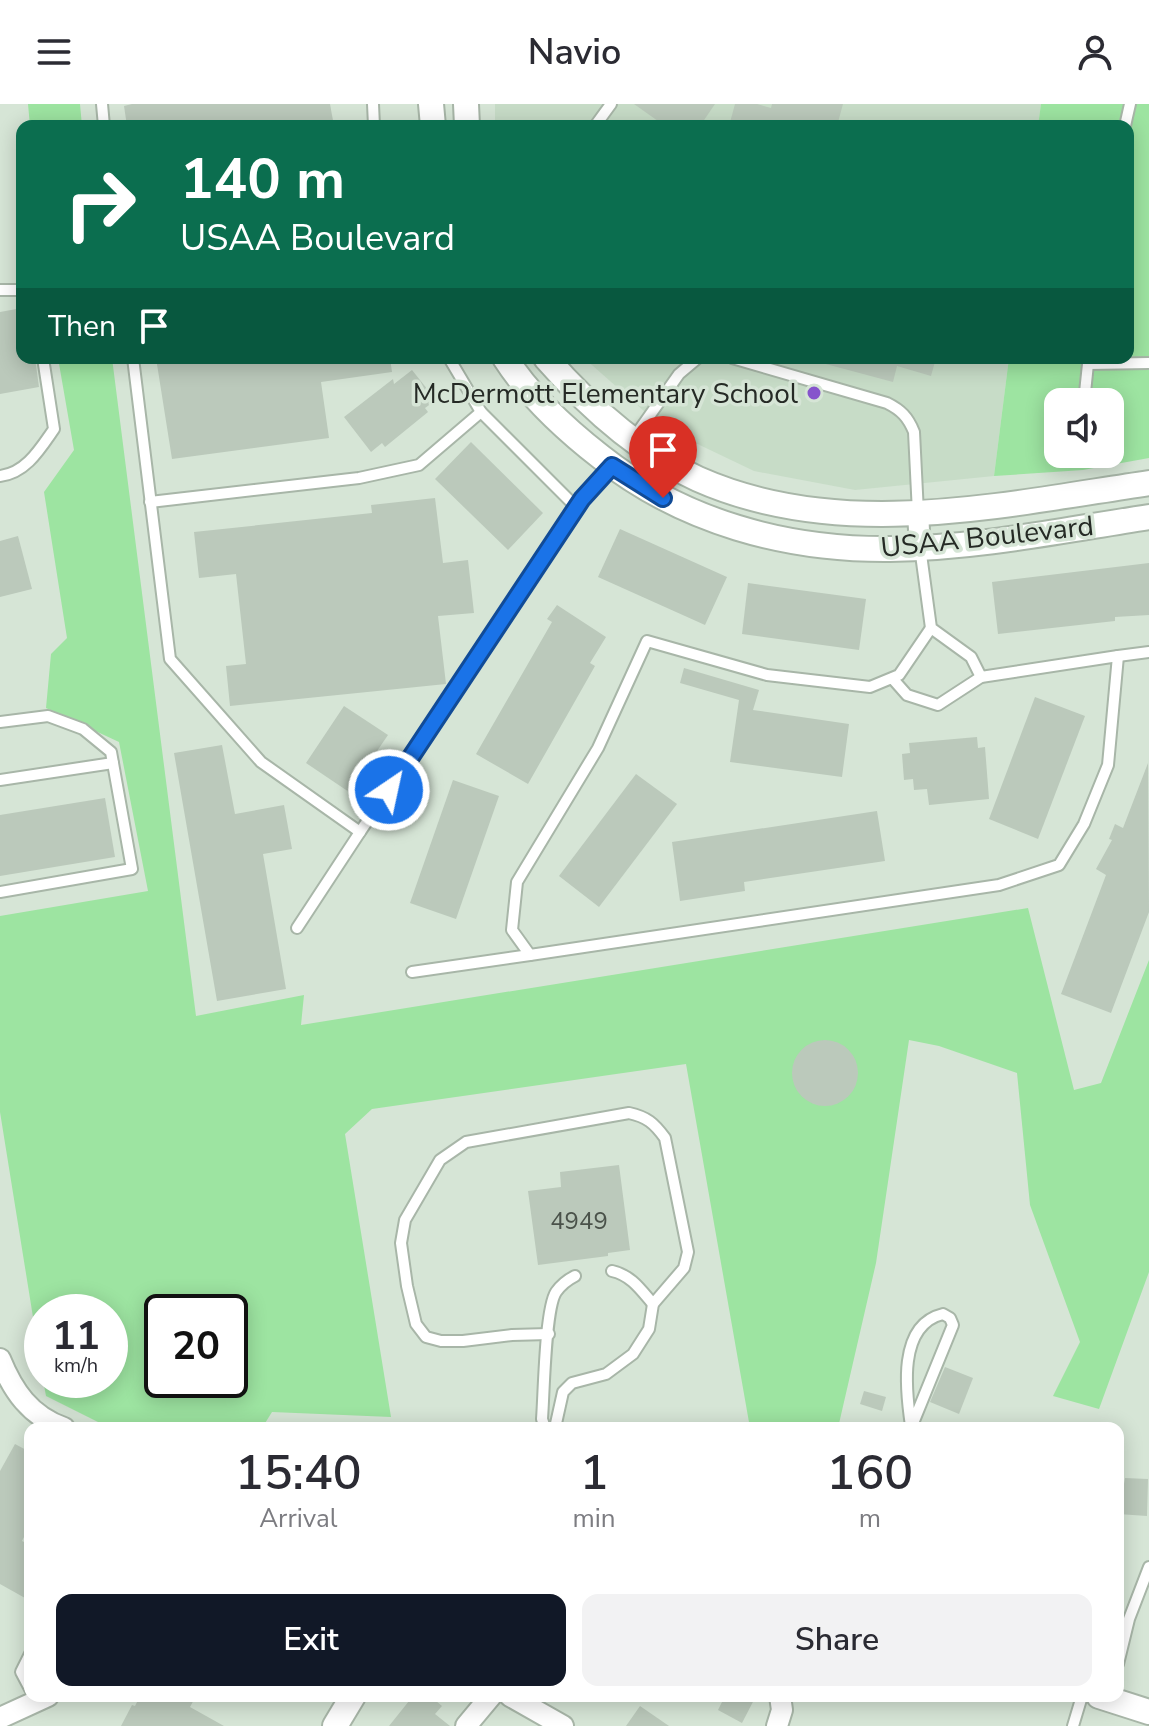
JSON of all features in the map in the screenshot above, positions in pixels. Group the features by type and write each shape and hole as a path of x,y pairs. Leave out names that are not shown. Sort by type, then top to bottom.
{"street":[{"name":"USAA Boulevard","path":"509,364 549,412 612,466 643,488 682,509 731,528 838,546 890,549 988,541 1149,517"},
{"name":"USAA Boulevard","path":"552,364 597,411 661,459 696,478 740,495 784,505 889,515 984,507 1149,483"},
{"path":"612,466 633,439"},
{"path":"918,513 920,547"},
{"path":"0,1359 10,1384 25,1404 48,1422"},
{"path":"0,1718 27,1702"},
{"path":"335,1726 349,1702"},
{"path":"466,1726 486,1702"},
{"path":"521,1702 563,1726"},
{"path":"777,1726 781,1702"},
{"path":"1121,1702 1149,1712"}],"lane":[{"path":"0,476 9,475 35,458 54,429 44,364"},
{"path":"134,364 170,659 261,762 360,832"},
{"path":"453,364 481,412 576,507"},
{"path":"633,439 679,374 691,364"},
{"path":"753,364 887,403 900,410 909,419 914,432 918,513"},
{"path":"1085,388 1088,364"},
{"path":"150,502 359,478 419,465 481,412"},
{"path":"297,928 576,507 612,466"},
{"path":"530,955 512,930 517,882 598,748 647,641 767,675 870,687 899,675 931,628 920,547"},
{"path":"931,628 971,657 981,677"},
{"path":"892,678 907,695 938,705 981,677 1149,652"},
{"path":"412,972 999,885 1059,865 1084,824 1108,765 1118,656"},
{"path":"0,722 48,716 83,729 111,752 132,869 0,892"},
{"path":"0,780 113,763"},
{"path":"549,1334 441,1341 426,1337 416,1324 401,1243 405,1220 440,1160 466,1142 629,1113 654,1123 665,1138 688,1252 684,1268 653,1304 649,1329 633,1354 606,1374 572,1383 563,1392 556,1422"},
{"path":"612,1271 623,1273 653,1304"},
{"path":"543,1422 548,1317 555,1294 566,1280 575,1276"},
{"path":"910,1422 906,1392 909,1354 927,1322 933,1316 943,1314 950,1318 953,1325 913,1422"},
{"path":"1124,1639 1149,1567"},
{"path":"1073,1726 1080,1702"}],"shaded area":[{"path":"495,104 1041,104 1039,120 495,120"},
{"name":"McDermott Elementary School","path":"591,364 1008,364 994,476 855,490 754,471 662,427"}],"green space":[{"path":"28,104 80,104 81,120 29,120"},
{"path":"1041,104 1149,104 1149,458 1124,463 1124,388 1044,388 1044,468 1094,468 994,476 1008,364 1134,364 1134,120 1039,120"},
{"path":"59,364 113,364 196,1016 304,995 301,1025 1028,908 1074,1090 1101,1083 1149,960 1149,1272 1099,1409 1053,1396 1080,1342 1030,1205 1017,1073 939,1046 909,1040 876,1263 839,1422 749,1422 686,1064 372,1109 345,1134 391,1417 272,1412 266,1422 98,1422 50,1398 128,1398 128,1294 29,1294 0,1112 0,916 148,891 119,742 46,708 51,654 67,638 44,492 74,450"}],"building":[{"path":"330,104 333,120 126,120 124,106"},
{"path":"634,104 715,104 704,120 657,120"},
{"path":"735,104 757,104 771,108 772,104 843,104 839,120 731,120"},
{"path":"16,309 16,364 36,364 39,387 0,394 0,312"},
{"path":"157,364 391,364 392,372 321,382 329,438 172,459"},
{"path":"826,364 934,364 931,376 897,366 893,382"},
{"path":"412,370 436,400 425,408 428,412 385,447 382,443 371,452 344,417 393,379 394,384"},
{"path":"471,442 543,513 508,550 435,479"},
{"path":"435,498 443,563 468,560 474,613 438,616 446,684 230,706 226,666 246,664 236,574 199,578 194,532 372,513 371,505"},
{"path":"620,529 727,577 705,625 598,577"},
{"path":"18,536 32,589 0,597 0,541"},
{"path":"1149,563 1149,615 998,634 992,582"},
{"path":"748,583 866,599 859,650 742,634"},
{"path":"557,605 606,637 590,663 595,666 528,784 476,754 552,622 547,619"},
{"path":"684,668 759,690 753,710 849,724 842,777 730,762 739,700 680,683"},
{"path":"1035,697 1085,716 1038,839 989,819"},
{"path":"344,706 388,735 349,792 306,763"},
{"path":"977,737 978,748 985,747 989,799 929,805 927,789 914,790 913,779 904,780 902,754 910,753 909,743"},
{"path":"222,745 235,814 284,805 292,849 263,854 286,989 217,1001 174,753"},
{"path":"1148,763 1149,912 1111,1013 1061,994 1106,875 1096,869 1112,840 1109,839 1115,824 1123,828"},
{"path":"636,774 677,804 599,907 559,876"},
{"path":"453,780 499,796 456,919 410,903"},
{"path":"105,798 115,857 0,876 0,815"},
{"path":"877,811 885,861 744,882 745,891 680,901 672,842"},
{"path":"825,1040 838,1043 848,1050 855,1060 858,1073 855,1086 848,1096 838,1103 825,1106 812,1103 802,1096 795,1086 792,1073 795,1060 802,1050 812,1043"},
{"path":"619,1165 630,1250 538,1265 528,1191 561,1187 560,1172"},
{"path":"945,1367 973,1378 959,1414 930,1402"},
{"path":"864,1391 886,1397 882,1411 860,1404"},
{"path":"15,1444 24,1449 24,1597 0,1584 0,1471"},
{"path":"1125,1478 1148,1479 1147,1516 1124,1514"},
{"path":"137,1702 193,1702 190,1707 224,1726 121,1726 132,1705 135,1706"},
{"path":"408,1702 437,1702 442,1706 435,1714 450,1726 389,1726"},
{"path":"722,1702 753,1702 742,1723 718,1710"},
{"path":"640,1706 669,1726 626,1726"}],"place":[{"name":"McDermott Elementary School","path":"814,393"}],"route":[{"path":"389,790 582,499 612,466 663,498"}]}
